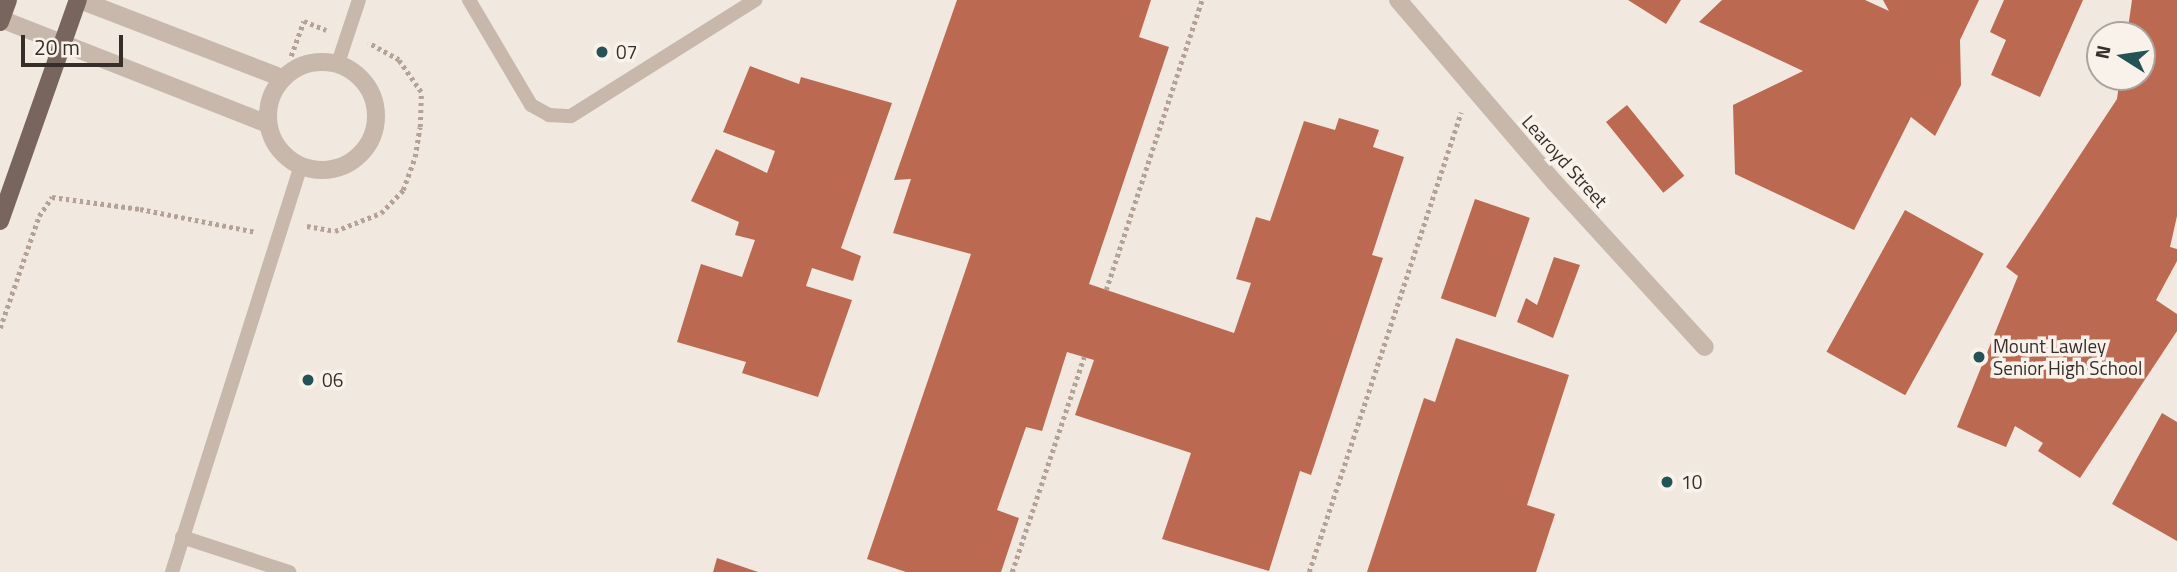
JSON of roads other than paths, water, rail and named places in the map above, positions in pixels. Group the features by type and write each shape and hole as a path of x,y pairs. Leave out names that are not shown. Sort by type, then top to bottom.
{"main road":[{"path":"1,21 8,0"},
{"path":"0,221 79,0"}],"street":[{"path":"79,0 282,78"},
{"name":"Learoyd Street","path":"1398,0 1555,183 1705,347"},
{"path":"1,21 63,41 268,124"},
{"path":"308,63 338,63 353,71 365,83 373,99 376,116 373,133 365,149 352,161 319,170 301,166 286,156 274,142 268,124 268,108 282,78 308,63"}],"lane":[{"path":"338,63 359,0"},
{"path":"469,0 531,105 549,115 571,116 755,0"},
{"path":"172,572 301,166"},
{"path":"182,537 289,572"}],"place":[{"name":"07","path":"602,52"},
{"name":"Mount Lawley Senior High School","path":"1979,357"},
{"name":"06","path":"308,380"},
{"name":"10","path":"1667,482"}]}
